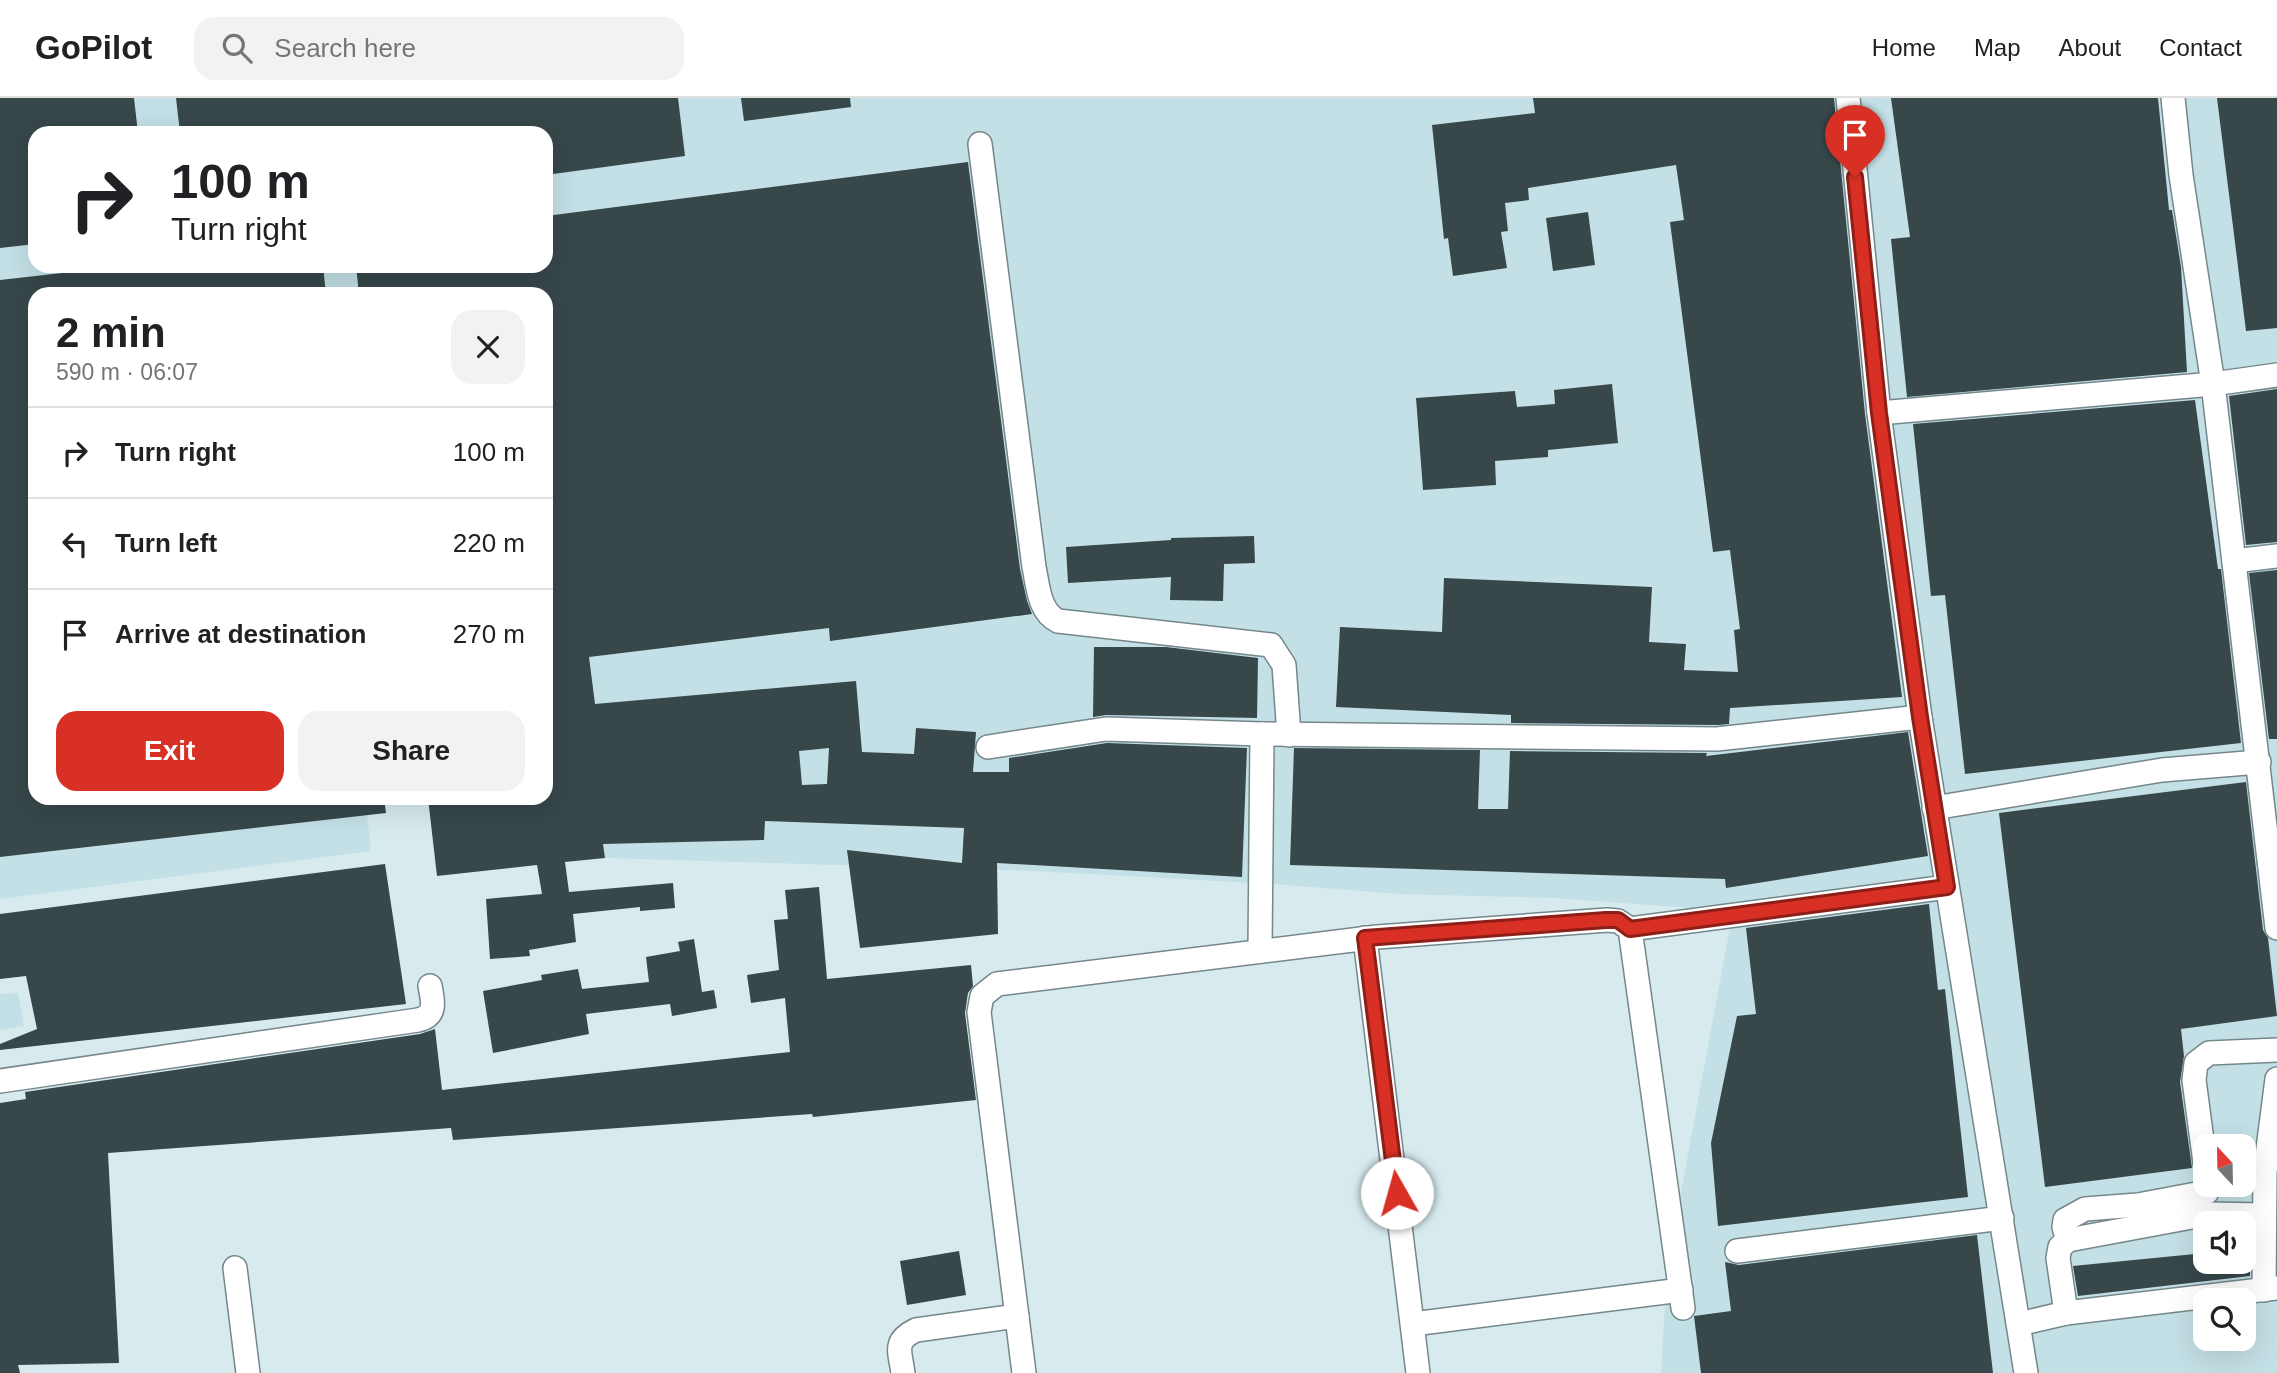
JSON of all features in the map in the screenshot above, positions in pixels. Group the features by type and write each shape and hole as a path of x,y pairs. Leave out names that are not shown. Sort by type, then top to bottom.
{"lane":[{"path":"1847,98 1879,413 1920,717 2026,1373"},
{"path":"2173,98 2181,175 2213,384 2277,928"},
{"path":"980,144 1034,567 1043,607 1048,616 1058,621 1271,645 1284,664 1289,734"},
{"path":"1879,413 2277,376"},
{"path":"2234,561 2277,556"},
{"path":"988,747 1106,729 1262,734 1717,739 1920,717"},
{"path":"1260,951 1262,734"},
{"path":"1934,808 2162,770 2259,762"},
{"path":"1024,1373 979,1012 982,996 997,984 1365,938 1606,920 1618,920 1630,929 1947,887"},
{"path":"1413,1324 1682,1299 1630,929"},
{"path":"1365,938 1418,1373"},
{"path":"0,1081 418,1020 432,1013 430,986"},
{"path":"2201,1134 2194,1080 2196,1063 2209,1053 2277,1050"},
{"path":"2019,1324 2066,1312 2271,1289 2264,1215 2265,1172 2277,1079"},
{"path":"2066,1312 2058,1258 2060,1247 2068,1240 2208,1197 2264,1215"},
{"path":"1737,1251 2002,1218"},
{"path":"235,1268 248,1373"},
{"path":"903,1373 899,1343 904,1335 916,1330 1017,1316"}],"shaded area":[{"path":"0,98 2277,98 2277,1373 1661,1373 1667,1268 1733,911 1553,898 1399,894 1033,871 605,858 576,686 553,385 553,287 28,287 28,805 366,805 371,851 0,899"},
{"path":"18,993 24,1026 0,1030 0,994"}],"building":[{"path":"0,98 134,98 137,126 28,126 28,245 0,248"},
{"path":"176,98 678,98 685,156 553,174 553,126 179,126"},
{"path":"741,98 850,98 851,107 744,121"},
{"path":"1533,98 1834,98 1865,414 1902,697 1730,708 1729,724 1718,725 1511,723 1511,715 1336,707 1340,627 1442,632 1444,578 1652,587 1649,642 1686,644 1684,670 1738,672 1734,630 1740,629 1730,550 1713,552 1670,222 1684,220 1676,165 1528,188 1529,200 1505,203 1508,231 1501,232 1507,268 1453,276 1448,238 1444,239 1432,125 1535,113"},
{"path":"1891,98 2158,98 2169,210 2172,210 2181,267 2187,372 1907,397 1891,239 1910,237"},
{"path":"2217,98 2277,98 2277,328 2246,331"},
{"path":"968,162 1020,569 1032,614 830,641 829,628 589,657 595,704 856,681 862,752 914,754 916,728 976,732 973,772 1009,772 1009,758 1107,743 1247,748 1242,877 997,863 998,934 860,948 847,850 962,863 964,828 765,821 764,840 603,844 605,858 565,862 569,892 673,883 675,908 640,911 640,907 573,914 576,942 529,950 530,956 490,959 486,899 542,894 537,865 437,876 429,805 553,805 553,287 358,287 357,273 553,273 553,215","holes":["829,748 827,784 802,785 799,751"]},
{"path":"1588,212 1595,265 1553,271 1546,218"},
{"path":"62,273 324,273 325,287 28,287 28,805 385,805 386,813 0,857 0,280"},
{"path":"1612,384 1618,443 1548,450 1548,457 1495,461 1496,485 1423,490 1416,398 1515,391 1517,407 1555,404 1554,390"},
{"path":"2277,389 2277,542 2246,545 2229,396"},
{"path":"2195,400 2218,569 2221,569 2241,743 1965,774 1945,595 1931,596 1913,424"},
{"path":"1254,536 1255,563 1224,564 1223,601 1170,600 1171,577 1068,583 1066,547 1171,538"},
{"path":"2277,570 2277,739 2269,739 2249,573"},
{"path":"1094,647 1166,647 1258,658 1257,718 1093,717"},
{"path":"1908,732 1928,856 1726,888 1725,879 1290,865 1294,748 1480,750 1478,809 1508,809 1510,751 1707,753 1706,756"},
{"path":"2246,782 2263,930 2268,938 2277,1016 2181,1029 2184,1056 2180,1082 2192,1168 2045,1187 1999,813"},
{"path":"385,864 406,1004 0,1050 0,1044 37,1029 26,976 0,979 0,914"},
{"path":"819,887 827,979 971,965 973,986 968,993 965,1013 976,1100 813,1117 812,1114 453,1140 451,1128 108,1153 119,1363 18,1365 20,1373 0,1373 0,1103 26,1099 25,1092 420,1034 435,1029 442,1090 790,1052 785,998 751,1003 747,975 779,970 774,920 788,919 785,890"},
{"path":"1929,904 1938,990 1945,989 1968,1197 1718,1226 1711,1143 1737,1016 1756,1014 1746,928"},
{"path":"694,939 702,992 714,990 717,1008 672,1016 670,1004 586,1014 589,1034 493,1053 483,991 542,980 541,975 578,969 582,989 649,982 646,957 680,951 678,942"},
{"path":"1977,1235 1993,1373 1701,1373 1694,1316 1731,1311 1725,1262 1739,1265"},
{"path":"959,1251 966,1295 907,1305 900,1261"},
{"path":"2193,1254 2193,1274 2250,1276 2078,1296 2073,1266"}],"route":[{"path":"1397,1193 1365,938 1606,920 1618,920 1630,929 1947,887 1920,717 1879,413 1855,177"}]}
